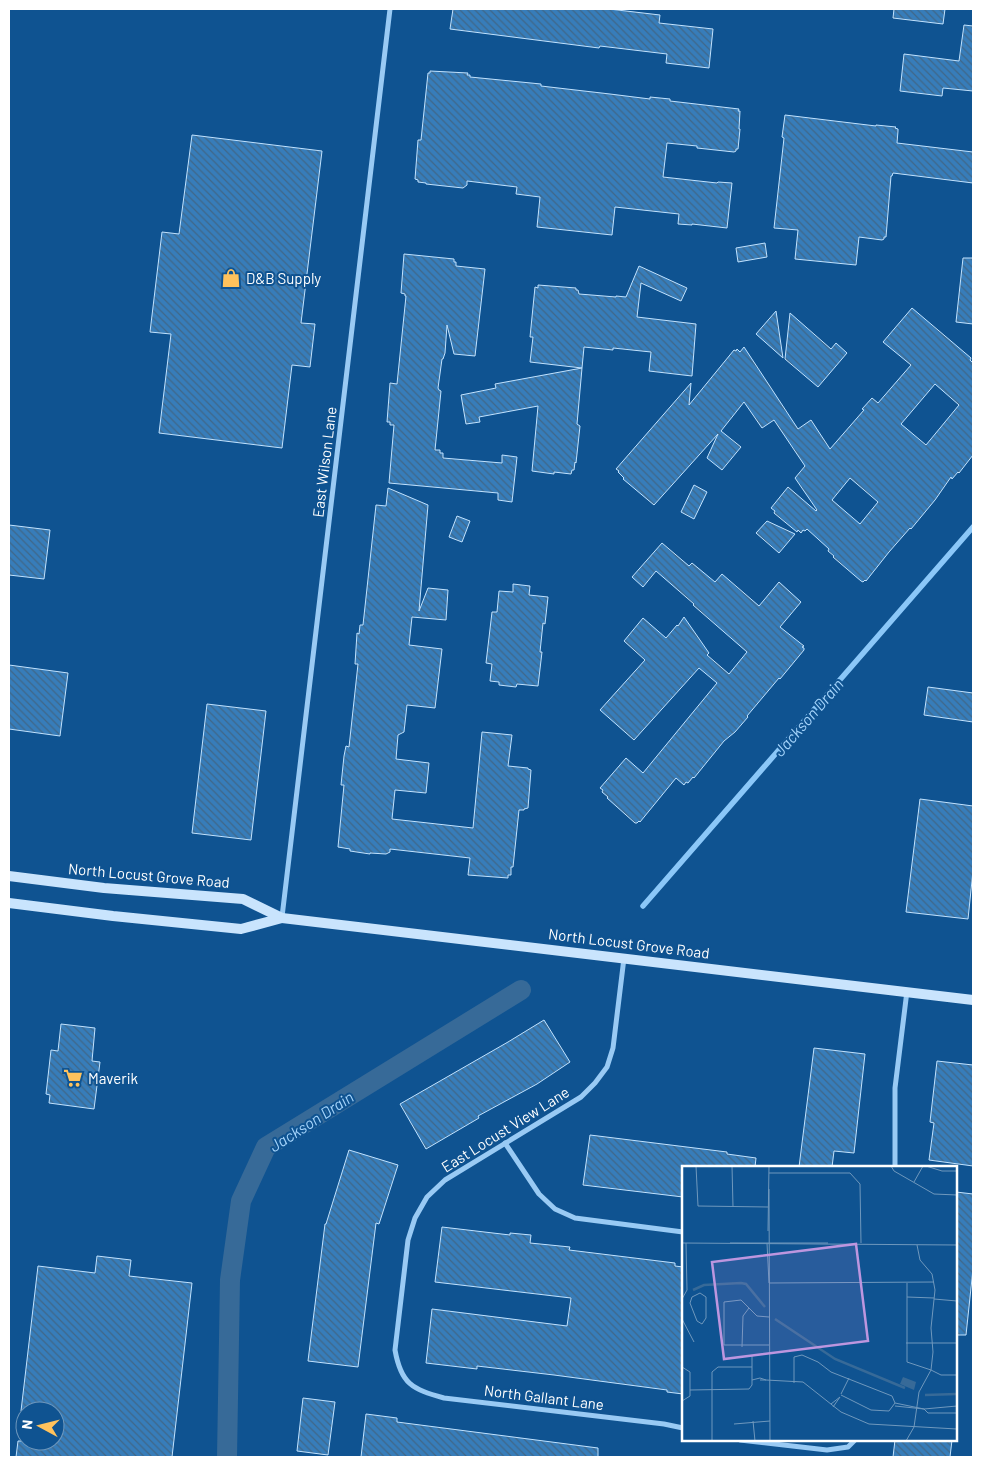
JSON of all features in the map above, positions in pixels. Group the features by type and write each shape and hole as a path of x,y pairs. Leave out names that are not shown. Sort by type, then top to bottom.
{"main road":[{"name":"North Locust Grove Road","path":"9,876 104,888 243,899 282,918 973,1000"},
{"name":"North Locust Grove Road","path":"9,903 241,929 282,918"}],"street":[{"name":"East Wilson Lane","path":"282,918 390,9"},
{"name":"East Locust View Lane","path":"406,1380 398,1366 395,1350 408,1240 415,1218 427,1197 445,1180 581,1097 595,1083 607,1067 613,1048 624,958"},
{"path":"895,1166 895,1088 906,991"},
{"path":"505,1143 539,1194 555,1209 575,1218 682,1232"},
{"name":"North Gallant Lane","path":"406,1380 421,1392 444,1398 664,1424 682,1428"},
{"path":"749,1441 828,1450 848,1447 853,1441"}],"building":[{"path":"453,9 609,9 660,15 659,23 713,29 709,68 666,63 667,54 600,46 599,48 450,29"},
{"path":"894,9 945,9 943,24 893,18"},
{"path":"964,25 973,26 973,91 943,88 942,96 900,91 904,54 959,61"},
{"path":"430,71 468,73 467,75 470,75 470,77 541,84 541,86 650,99 650,97 670,99 670,101 739,109 740,129 738,149 736,151 697,148 697,146 667,143 663,177 732,183 727,228 678,224 679,214 615,207 612,235 537,227 540,197 516,194 517,187 467,181 467,185 463,188 418,182 415,179 418,140 421,140 428,73"},
{"path":"785,115 896,127 898,129 897,143 973,152 973,183 893,173 891,176 886,237 882,240 859,237 856,265 795,259 798,230 774,228"},
{"name":"D&B Supply","path":"192,135 322,151 301,323 315,324 310,367 292,365 282,448 159,433 171,334 150,332 162,232 179,234"},
{"path":"765,243 767,257 738,262 736,248"},
{"path":"404,254 454,259 456,266 485,269 475,356 454,354 447,325 445,353 442,359 438,388 441,391 435,450 440,450 440,453 443,453 443,458 502,463 502,455 517,457 512,502 498,500 498,493 389,483 394,425 390,425 390,422 387,422 390,383 397,384 406,296 401,293"},
{"path":"963,258 973,258 973,324 956,322"},
{"path":"639,266 687,288 681,301 641,283 637,317 696,324 692,376 649,371 651,352 613,348 613,350 584,347 582,368 530,362 533,337 530,337 535,287 538,288 538,285 576,288 579,294 626,297"},
{"path":"912,308 971,358 970,360 973,363 973,455 959,473 952,479 951,477 935,500 866,581 861,581 833,557 828,551 829,549 807,529 801,533 798,530 797,532 774,513 775,511 771,508 788,487 817,510 795,478 805,466 774,420 762,428 744,402 721,431 741,447 722,470 707,458 718,434 654,505 623,479 616,469 691,383 689,405 734,350 736,351 737,349 740,352 744,347 798,429 811,420 830,449 872,398 878,403 911,365 883,342","holes":["935,384 959,405 926,445 901,424","850,478 878,502 860,524 832,500"]},
{"path":"776,311 783,358 756,334"},
{"path":"790,313 831,349 836,343 847,353 818,387 785,359"},
{"path":"582,368 577,424 580,426 576,463 571,474 532,471 538,406 479,417 480,422 466,424 461,395 496,388 495,384"},
{"path":"694,485 707,492 694,519 681,512"},
{"path":"388,488 428,505 419,611 428,588 448,590 446,620 412,617 409,645 442,649 435,708 407,705 404,732 398,735 396,759 429,763 426,793 395,790 392,819 473,828 482,732 512,735 508,766 531,770 528,808 519,810 513,867 511,867 511,875 508,875 508,878 468,875 470,858 390,849 390,852 386,854 370,854 338,847 344,785 341,785 344,756 346,746 349,747 358,664 355,664 357,633 359,634 360,625 363,625 376,505 386,506"},
{"path":"457,516 470,521 462,542 449,537"},
{"path":"767,521 795,534 779,553 756,533"},
{"path":"9,525 50,530 44,579 9,575"},
{"path":"662,543 689,566 692,563 715,582 722,574 759,606 779,582 801,602 780,627 804,646 802,647 804,650 694,778 684,785 676,778 640,822 635,823 607,798 600,788 626,758 643,773 717,683 699,668 634,740 600,710 645,660 624,641 643,618 666,638 684,617 709,653 707,655 729,674 747,652 656,571 643,587 632,577"},
{"path":"513,584 530,586 529,595 548,597 545,624 543,623 538,686 517,684 516,687 499,685 499,682 490,681 492,664 486,663 492,612 497,612 499,591 513,592"},
{"path":"9,665 68,673 60,736 9,729"},
{"path":"928,687 973,693 973,722 924,715"},
{"path":"207,704 266,711 251,840 192,833"},
{"path":"920,799 973,806 973,871 968,919 906,912"},
{"path":"544,1020 570,1062 537,1084 478,1116 479,1118 426,1149 400,1104"},
{"name":"Maverik","path":"61,1024 95,1028 92,1061 100,1062 94,1109 49,1103 50,1095 46,1094 51,1050 58,1051"},
{"path":"814,1048 865,1054 854,1153 834,1151 832,1166 799,1166"},
{"path":"937,1061 973,1065 973,1166 929,1160 934,1123 930,1122"},
{"path":"590,1135 727,1152 727,1154 756,1158 755,1166 682,1166 682,1197 583,1185"},
{"path":"349,1150 398,1165 379,1224 376,1223 358,1367 308,1361 325,1224"},
{"path":"957,1192 973,1194 973,1269 966,1335 957,1335"},
{"path":"442,1227 510,1235 510,1233 531,1235 530,1243 570,1247 569,1250 675,1263 675,1266 682,1267 682,1394 667,1392 667,1390 554,1375 477,1366 477,1369 426,1363 432,1309 567,1326 571,1298 435,1282"},
{"path":"97,1256 131,1260 129,1276 192,1283 172,1457 16,1457 17,1451 65,1451 65,1401 22,1401 38,1266 95,1273"},
{"path":"303,1398 335,1402 328,1455 297,1451"},
{"path":"366,1414 397,1418 397,1422 598,1448 598,1457 361,1457"},
{"path":"895,1441 952,1441 950,1457 893,1457"}],"waterway":[{"name":"Jackson Drain","path":"643,906 973,527"},
{"name":"Jackson Drain","path":"227,1457 230,1280 241,1201 266,1147 521,990"}],"place":[{"name":"D&B Supply","path":"231,278"},
{"name":"Maverik","path":"73,1078"}]}
